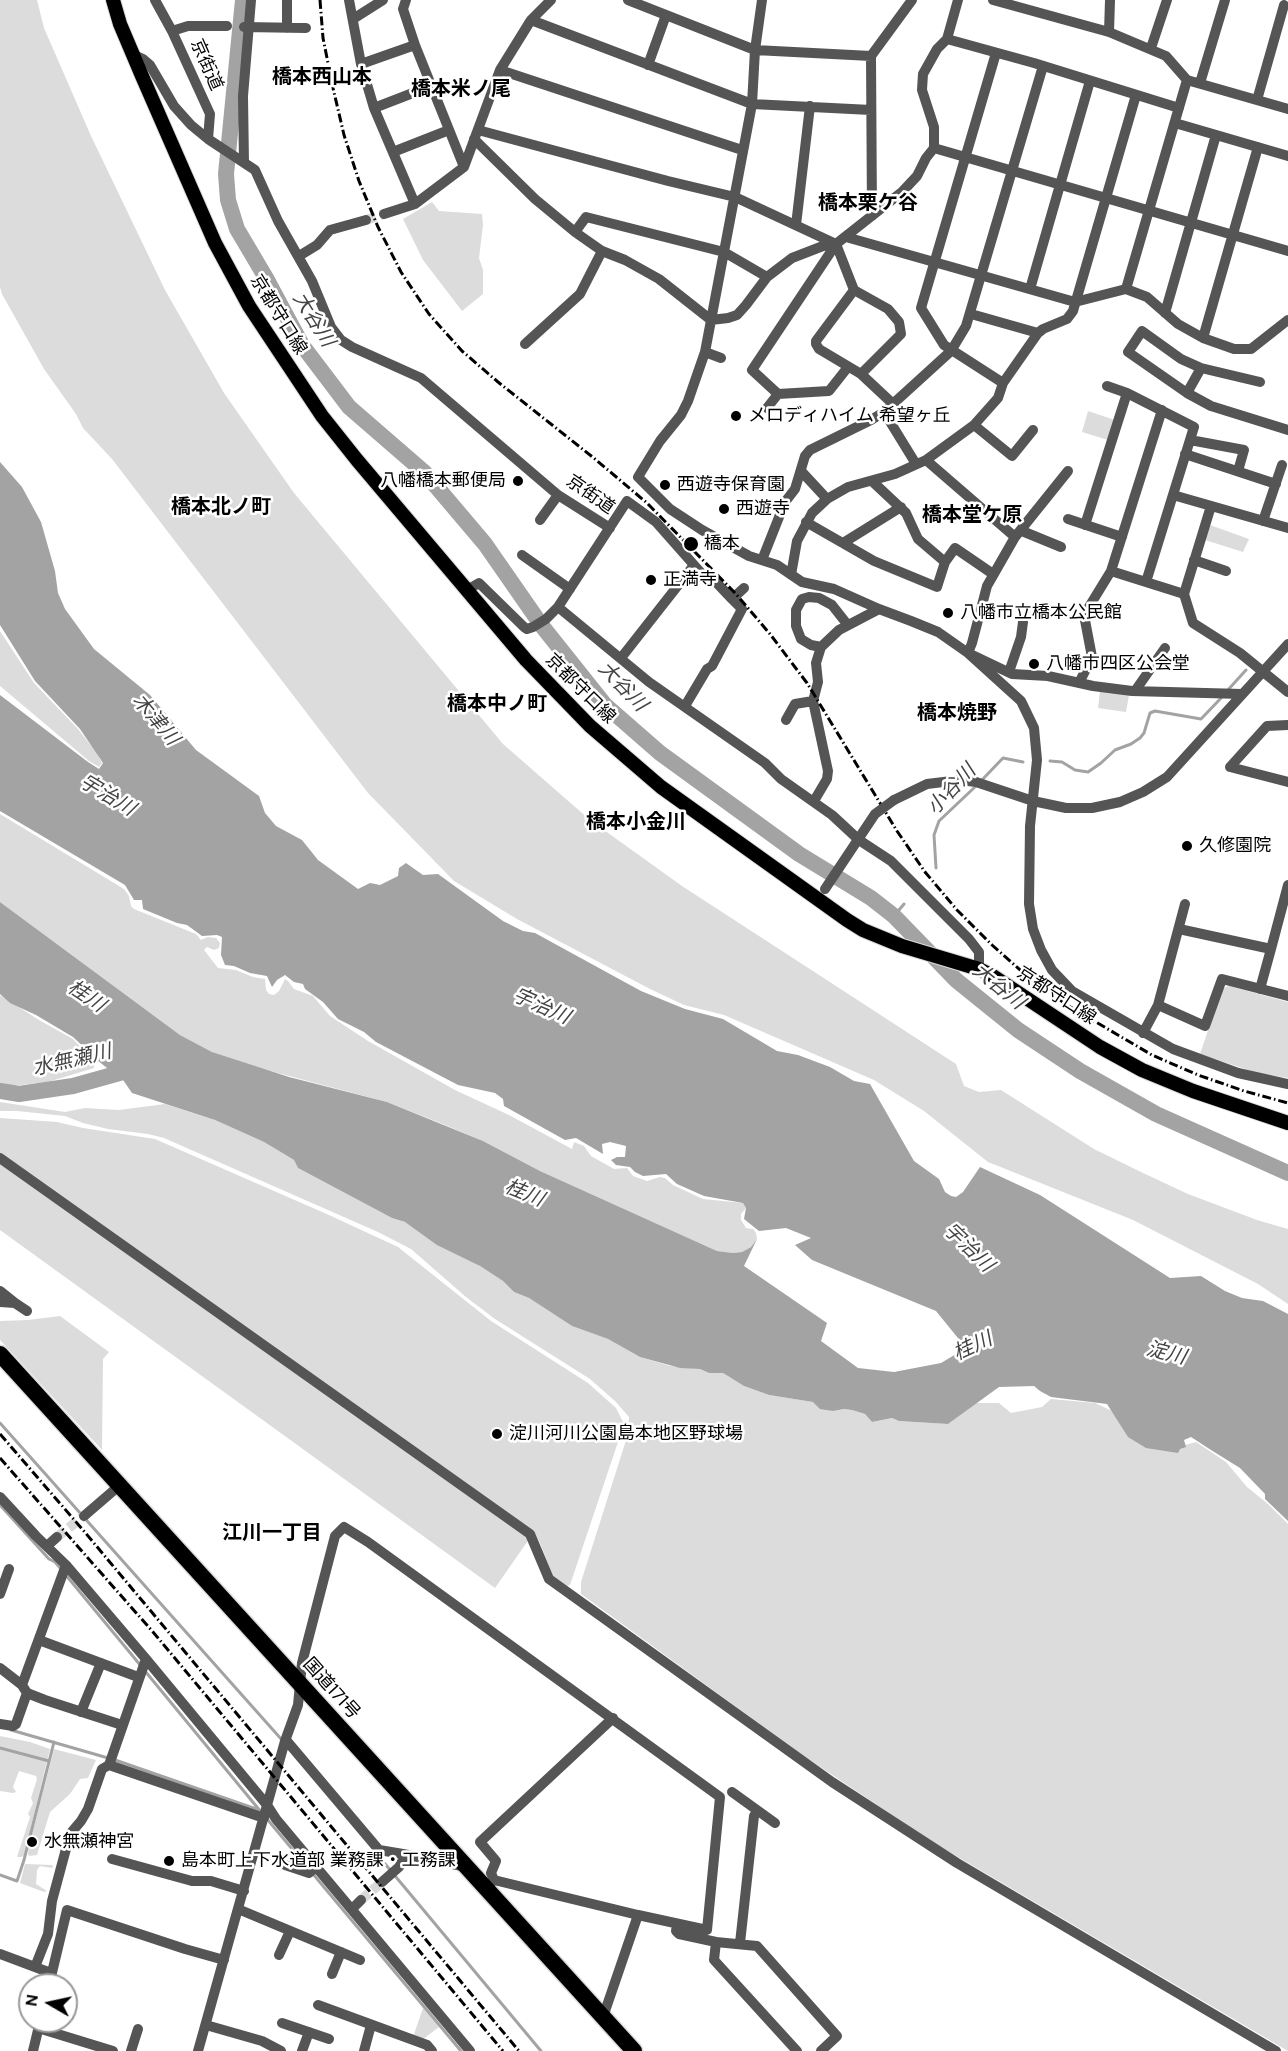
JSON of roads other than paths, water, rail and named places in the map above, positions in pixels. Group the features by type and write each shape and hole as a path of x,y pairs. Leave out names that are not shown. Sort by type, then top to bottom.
{"highway":[{"name":"国道171号","path":"0,1354 467,1868 490,1884 634,2051"}],"main road":[{"name":"京都守口線","path":"113,0 132,54 215,243 249,306 322,416 357,460 526,660 590,726 661,787 822,894 847,920 863,930 979,969 993,976 1100,1047 1142,1071 1288,1123"}],"street":[{"name":"京街道","path":"155,0 172,31 210,114 212,142"},
{"path":"244,163 243,96 251,0"},
{"path":"287,0 287,28"},
{"path":"349,0 361,64 374,108 415,204"},
{"path":"384,214 415,204 464,168 500,70 531,20 551,0"},
{"path":"628,0 755,50 871,56"},
{"path":"762,0 755,50 752,104 705,352 681,415 660,441 638,477 670,509 749,556 777,565 802,582 834,589 938,632 968,653 1021,701 1034,728 1037,760 1030,826 1029,904 1033,929 1052,970 1072,992 1173,1049 1238,1073 1288,1084"},
{"path":"872,216 871,56 912,0"},
{"path":"848,367 829,391 778,394 752,370 836,244 902,192 917,176 933,148 933,127 922,90 924,74 937,49 947,39 958,0"},
{"path":"993,0 1109,32 1166,56 1187,80 1288,109"},
{"path":"1109,32 1110,0"},
{"path":"1151,48 1167,0"},
{"path":"1200,83 1225,0"},
{"path":"353,19 383,1 404,4 415,45 464,168"},
{"path":"1257,100 1284,5"},
{"path":"648,65 666,15"},
{"path":"531,20 752,104 871,110"},
{"path":"172,31 188,26 226,26"},
{"path":"247,27 306,28"},
{"path":"947,39 1179,108"},
{"path":"361,64 415,45"},
{"path":"996,53 921,308 944,345 1004,383"},
{"name":"京街道","path":"132,54 142,58 150,65 174,106 191,125 212,142 255,170 278,221 312,281 331,327 341,340 421,378 558,495 610,528 558,607 546,619 533,627 527,629 524,627 479,584 467,590"},
{"path":"762,560 785,502 795,489 805,456 810,450 884,412 951,351 971,314 1043,66"},
{"path":"500,70 742,150"},
{"path":"1126,289 1187,80"},
{"path":"1030,289 1090,81"},
{"path":"374,108 431,87"},
{"path":"791,575 797,541 812,513 827,499 848,487 873,482 921,462 974,425 998,398 1004,383 1038,333 1067,319 1073,311 1136,95"},
{"path":"796,225 810,106"},
{"path":"1175,123 1288,156"},
{"path":"393,152 449,130"},
{"path":"476,135 735,197 836,244 854,290 888,309 899,322 901,334 861,374"},
{"path":"476,135 535,199 575,232 602,250 659,279 711,320 737,315 767,277 792,258 823,246 836,244"},
{"path":"1165,313 1216,135"},
{"path":"1203,338 1258,147"},
{"path":"933,148 1288,251"},
{"path":"575,232 586,217 724,252 767,277"},
{"path":"299,256 317,245 330,230 366,220"},
{"path":"846,237 1075,302 1126,289 1147,297 1178,324 1203,338 1234,349 1251,349 1288,320"},
{"path":"525,344 580,294 602,250"},
{"path":"854,290 816,341 819,349 861,374 892,403"},
{"path":"971,314 1038,333"},
{"path":"1260,382 1201,368 1181,359 1142,331 1128,352 1187,393 1211,406 1288,430"},
{"path":"705,352 721,358"},
{"path":"1187,393 1201,368"},
{"path":"1107,386 1127,393 1194,427 1146,582"},
{"path":"1085,525 1127,393"},
{"path":"767,408 778,394"},
{"path":"1079,683 1092,657 1084,615 1111,571 1162,410"},
{"path":"884,412 921,462 1018,534 1061,547"},
{"path":"974,425 1012,456 1033,430"},
{"path":"1190,440 1244,450 1238,471"},
{"path":"1185,454 1276,484"},
{"path":"1263,521 1282,465"},
{"path":"801,471 827,499"},
{"path":"968,653 987,586 993,574 1018,534 1068,471"},
{"path":"873,482 901,507 910,520 918,539 945,562"},
{"path":"540,520 558,495"},
{"path":"1173,495 1288,528"},
{"path":"610,528 627,501 656,522 694,565 704,575 714,580 742,609 712,666 707,669 685,706"},
{"path":"1211,506 1184,594 1193,623 1240,653 1288,692"},
{"path":"843,543 901,507"},
{"path":"1068,519 1122,537"},
{"path":"806,522 874,561 937,587 945,562 955,548 993,574"},
{"path":"522,555 570,589"},
{"path":"1194,560 1226,571"},
{"path":"621,658 694,565"},
{"path":"1111,571 1184,594"},
{"path":"732,599 744,588"},
{"path":"821,647 811,645 801,639 795,617 802,599 808,597 827,601 847,624"},
{"path":"558,607 649,682 765,764 814,801 859,840 891,861 969,939 979,952 979,969"},
{"path":"814,801 827,778 828,771 813,701 818,682 816,663 821,647 847,624 852,624 879,609"},
{"path":"1009,672 1021,637 1023,622"},
{"path":"822,894 875,814 884,805 927,784 960,780 976,782 1034,801 1066,808 1092,807 1120,802 1143,792 1167,777 1231,694 1263,671 1288,644"},
{"path":"1135,691 1165,648"},
{"path":"968,653 1012,674 1047,676 1135,691 1231,694"},
{"path":"786,720 795,704 813,701"},
{"path":"1288,725 1267,726 1230,767 1288,782"},
{"path":"1260,989 1288,886"},
{"path":"1143,1033 1158,1005 1185,904"},
{"path":"1179,929 1271,949"},
{"path":"1158,1005 1205,1026 1222,979 1288,996"},
{"path":"0,1158 530,1534 549,1579 832,1782 957,1863 1276,2051"},
{"path":"0,1291 27,1311"},
{"path":"0,1302 15,1303"},
{"path":"84,1516 120,1485"},
{"path":"0,1497 47,1546 142,1668 267,1805 313,1870 351,1909 470,2051"},
{"path":"198,2051 267,1805 298,1705 302,1663 335,1536 344,1527 368,1542 613,1718 720,1797 707,1930 490,1884 491,1873 496,1861 480,1842 613,1718"},
{"path":"47,1546 57,1537"},
{"path":"0,1594 9,1569"},
{"path":"0,1724 14,1726 16,1724 39,1640 65,1570"},
{"path":"39,1640 101,1663 142,1668"},
{"path":"81,1712 101,1663"},
{"path":"0,1668 25,1689 81,1712 122,1725"},
{"path":"35,1967 48,1934 52,1900 70,1834 88,1809 102,1769 109,1765 142,1668"},
{"path":"285,1743 379,1850 467,1868"},
{"path":"109,1765 264,1818"},
{"path":"732,1792 775,1823"},
{"path":"740,1943 754,1816 757,1811"},
{"path":"382,1882 399,1867 403,1854"},
{"path":"112,1859 192,1881 212,1881 244,1891"},
{"path":"285,1865 313,1870"},
{"path":"351,1909 361,1900"},
{"path":"0,1954 51,1973 67,1910 224,1960"},
{"path":"238,1910 360,1960"},
{"path":"603,2017 638,1915"},
{"path":"677,1924 676,1931 679,1934 716,1942 756,1946 837,2036 821,2051"},
{"path":"279,1955 290,1931"},
{"path":"716,1942 714,1960 798,2051"},
{"path":"332,1974 341,1952"},
{"path":"318,2005 427,2045 432,2051"},
{"path":"282,2023 329,2039"},
{"path":"206,2025 262,2041 281,2051"},
{"path":"364,2051 371,2025"},
{"path":"131,2051 138,2029"},
{"path":"302,2051 309,2032"},
{"path":"33,2051 37,2033"},
{"path":"64,2033 113,2051"}],"water":[{"path":"0,462 22,487 41,522 55,571 58,593 65,609 94,649 150,695 196,750 259,796 265,813 276,826 302,840 318,860 358,889 370,883 380,885 398,876 399,868 406,863 423,875 438,874 503,921 523,931 535,933 641,991 685,1009 723,1019 777,1051 798,1055 830,1067 854,1081 870,1084 914,1161 939,1179 945,1192 951,1196 956,1197 963,1192 980,1167 1040,1195 1170,1278 1201,1276 1225,1291 1242,1298 1263,1301 1288,1314 1288,1521 1265,1499 1265,1494 1240,1468 1191,1437 1184,1440 1186,1447 1180,1449 1178,1453 1146,1448 1128,1437 1107,1404 1051,1397 1034,1386 999,1387 948,1424 899,1421 892,1418 872,1422 865,1414 852,1410 820,1409 813,1402 769,1395 744,1386 723,1373 680,1368 640,1357 608,1339 572,1326 529,1298 514,1292 503,1281 480,1266 437,1245 405,1222 392,1218 298,1168 294,1160 264,1142 215,1120 132,1093 121,1077 121,1072 107,1068 73,1037 10,1003 0,994 0,902 180,1035 212,1052 289,1077 387,1102 483,1141 540,1171 717,1251 742,1252 751,1247 757,1239 744,1266 827,1323 821,1341 858,1368 894,1372 941,1363 966,1348 936,1311 812,1260 795,1245 811,1238 786,1228 759,1231 744,1219 746,1208 743,1203 704,1196 677,1184 666,1174 643,1176 630,1167 616,1165 611,1160 625,1157 626,1146 610,1142 602,1144 603,1154 576,1138 565,1140 504,1106 503,1099 495,1093 458,1085 376,1042 364,1032 338,1019 323,1002 305,989 303,984 294,982 285,975 272,987 267,976 225,965 221,955 222,937 202,936 187,925 143,909 142,900 134,900 125,885 0,811 0,695 88,762 99,769 103,763 80,729 35,681 0,625"}],"waterway":[{"name":"大谷川","path":"243,0 226,174 228,200 237,229 302,345 349,407 424,472 485,544 542,626 605,705 660,753 799,854 871,898 894,916 956,980 1018,1030 1080,1071 1156,1114 1288,1173"},
{"path":"1227,691 1246,670"},
{"path":"1050,761 1062,762 1075,770 1088,772 1115,750 1140,738 1144,733 1150,713 1155,711 1201,719 1223,696"},
{"name":"小谷川","path":"981,781 1003,758 1023,762"},
{"name":"小谷川","path":"936,868 934,835 939,821 976,786"},
{"path":"894,916 904,904"},
{"name":"水無瀬川","path":"0,1091 19,1094 73,1086 141,1067"},
{"path":"0,1423 282,1740"},
{"path":"0,1505 61,1569"},
{"path":"65,1574 141,1666"},
{"path":"145,1671 261,1812"},
{"path":"11,1730 108,1758"},
{"path":"0,1875 17,1881 54,1742"},
{"path":"0,1748 49,1761"},
{"path":"115,1760 259,1810"},
{"path":"267,1819 461,2051"},
{"path":"376,1853 541,2051"}],"tunnel":[{"path":"366,220 384,214"},
{"path":"57,1537 84,1516"},
{"path":"361,1900 382,1882"}],"railway":[{"path":"320,0 323,38 333,88 344,135 359,181 378,227 401,272 429,314 462,351 647,503 736,594 807,683 897,831 925,872 957,910 992,945 1027,976 1067,1005 1152,1055 1198,1075 1288,1103"},
{"path":"0,1434 519,2051"},
{"path":"0,1458 153,1632 503,2051"}],"place":[{"name":"メロディハイム 希望ヶ丘","path":"736,416"},
{"name":"八幡橋本郵便局","path":"518,481"},
{"name":"西遊寺保育園","path":"665,485"},
{"name":"西遊寺","path":"724,509"},
{"name":"橋本","path":"691,544"},
{"name":"正満寺","path":"651,580"},
{"name":"八幡市立橋本公民館","path":"948,613"},
{"name":"八幡市四区公会堂","path":"1034,664"},
{"name":"久修園院","path":"1187,846"},
{"name":"淀川河川公園島本地区野球場","path":"497,1434"},
{"name":"水無瀬神宮","path":"32,1842"},
{"name":"島本町上下水道部 業務課・工務課","path":"169,1861"}],"district":[{"name":"橋本西山本","path":"322,78"},
{"name":"橋本米ノ尾","path":"461,90"},
{"name":"橋本栗ケ谷","path":"868,204"},
{"name":"橋本北ノ町","path":"221,508"},
{"name":"橋本堂ケ原","path":"972,516"},
{"name":"橋本中ノ町","path":"497,705"},
{"name":"橋本焼野","path":"957,714"},
{"name":"橋本小金川","path":"636,823"},
{"name":"江川一丁目","path":"272,1534"}],"water label":[{"name":"木津川","path":"155,720"},
{"name":"宇治川","path":"107,796"},
{"name":"桂川","path":"86,997"},
{"name":"宇治川","path":"541,1007"},
{"name":"桂川","path":"524,1194"},
{"name":"宇治川","path":"968,1248"},
{"name":"桂川","path":"973,1347"},
{"name":"淀川","path":"1166,1354"}]}
